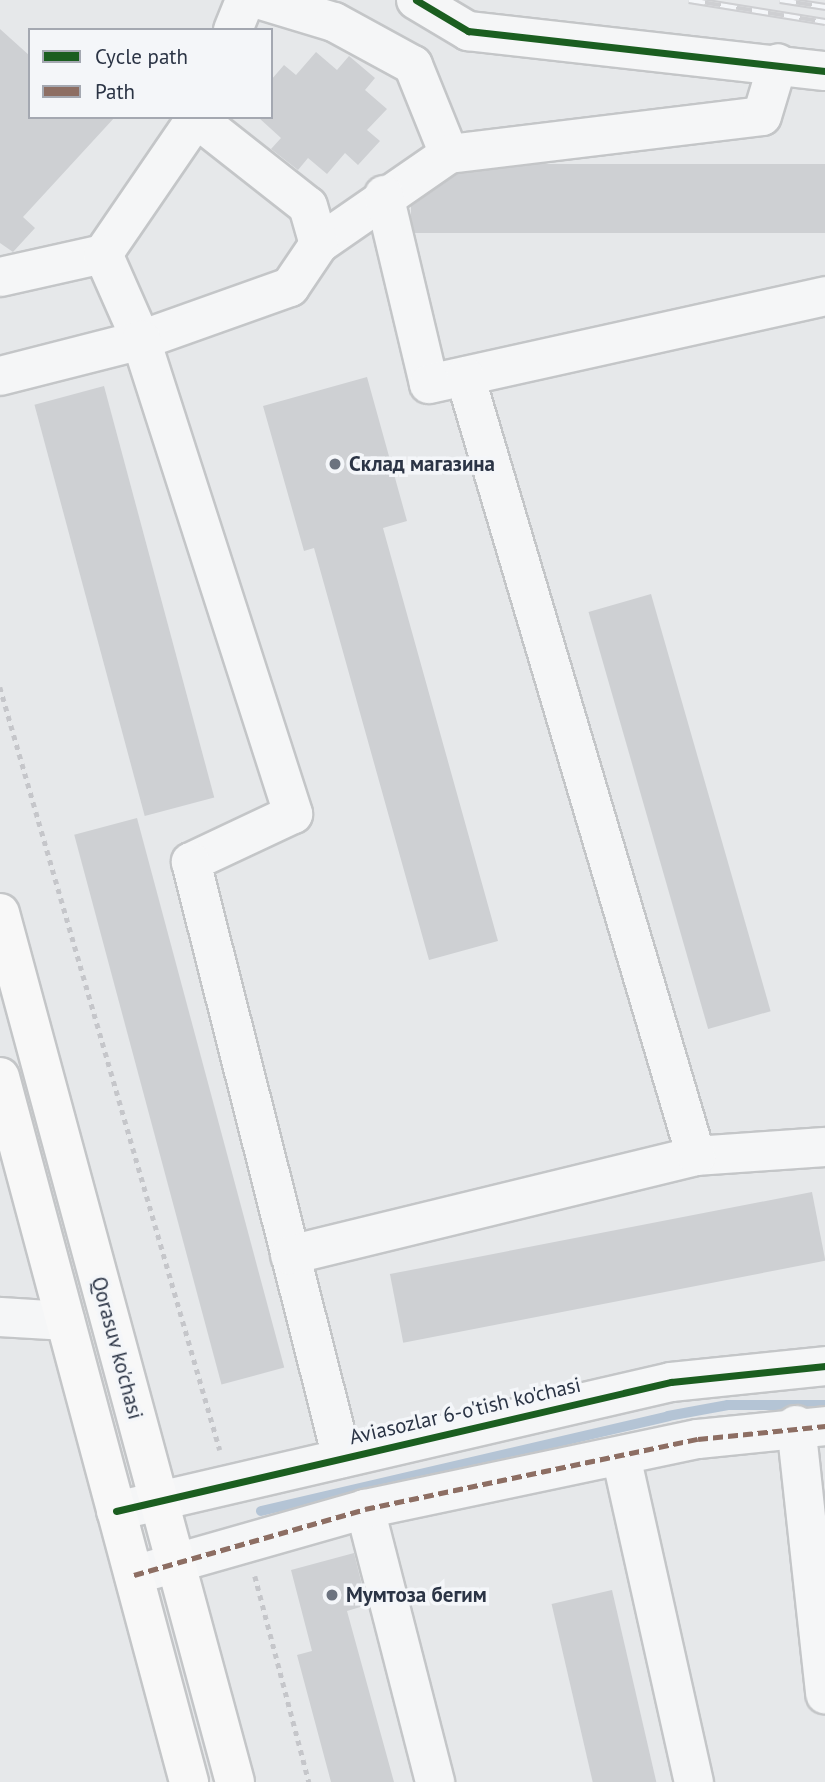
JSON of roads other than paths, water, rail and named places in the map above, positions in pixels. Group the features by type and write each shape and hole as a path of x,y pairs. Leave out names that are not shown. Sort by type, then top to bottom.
{"main road":[{"name":"Qorasuv ko'chasi","path":"0,913 235,1782"},
{"name":"Qorasuv ko'chasi","path":"0,1077 189,1782"}],"street":[{"path":"234,28 245,0"},
{"path":"261,0 334,22 413,65 449,154"},
{"path":"416,0 468,31 778,63 825,71"},
{"path":"0,376 141,340 290,287 318,244 384,195 449,154 762,116 778,63"},
{"path":"0,276 103,254 195,119"},
{"path":"197,119 308,205 318,244"},
{"path":"384,195 429,384 825,296"},
{"path":"103,254 141,340 293,814 191,862 342,1458"},
{"path":"465,376 696,1156"},
{"path":"290,1255 696,1156 825,1147"},
{"path":"0,1317 65,1321"},
{"name":"Aviasozlar 6-o'tish ko'chasi","path":"117,1511 671,1382 825,1366"},
{"path":"134,1575 247,1548 365,1509 621,1456 811,1425 825,1694"},
{"path":"621,1456 694,1782"},
{"path":"365,1509 435,1782"}],"waterway":[{"path":"261,1511 668,1416 728,1405 825,1405"}],"railway":[{"path":"689,0 825,22"},
{"path":"780,0 825,7"}],"place":[{"name":"Склад магазина","path":"335,464"},
{"name":"Мумтоза бегим","path":"332,1595"}]}
